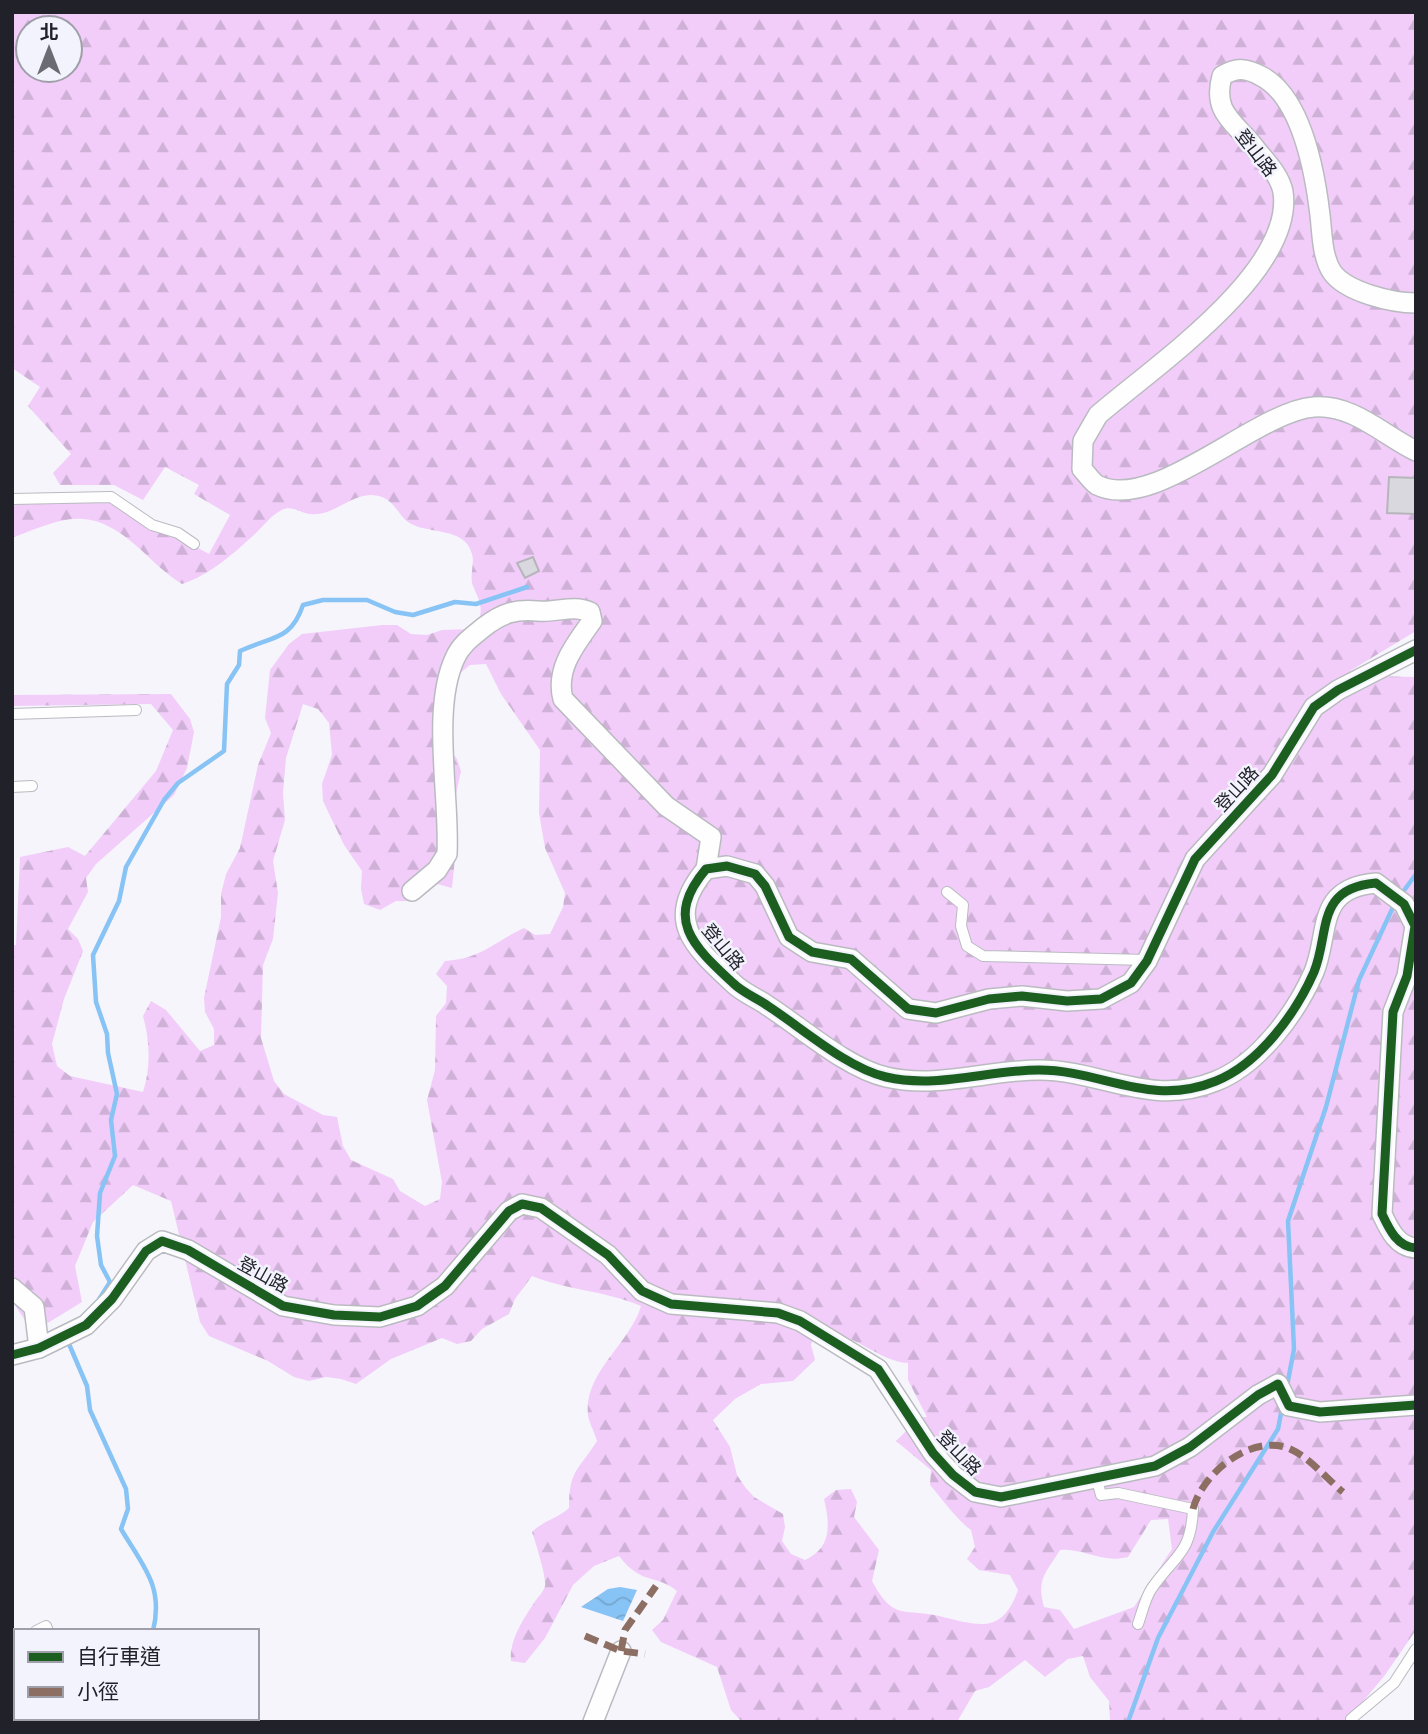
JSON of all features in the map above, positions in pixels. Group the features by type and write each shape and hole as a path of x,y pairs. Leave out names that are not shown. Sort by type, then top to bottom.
{"street":[{"name":"登山路","path":"1416,303 1406,303 1349,287 1332,271 1322,242 1313,167 1284,96 1270,80 1250,70 1236,68 1222,76 1217,92 1224,114 1275,174 1283,191 1282,218 1260,268 1238,296 1098,415 1083,441 1082,469 1097,485 1122,489 1157,482 1184,471 1271,422 1295,411 1314,407 1336,408 1361,418 1416,451"},
{"path":"412,891 437,870 447,854 444,693 455,658 465,642 505,613 519,609 547,612 581,608 590,612 592,621 565,663 559,685 563,699 666,806 711,837 706,869"},
{"name":"登山路","path":"1416,650 1338,690 1314,707 1272,775 1195,859 1147,961 1131,983 1101,999 1067,1001 1022,996 989,999 936,1013 908,1009 851,959 812,952 789,937 765,886 755,874 727,866 706,869 692,886 683,911 689,933 736,986 846,1058 886,1077 967,1079 1041,1070 1084,1076 1140,1091 1172,1090 1216,1082 1242,1065 1270,1040 1298,1003 1315,970 1324,921 1342,893 1361,884 1376,883 1398,900 1415,926 1414,945 1393,1013 1382,1214 1392,1236 1410,1248 1416,1248"},
{"name":"登山路","path":"39,1348 86,1325 112,1299 146,1251 162,1241 188,1250 283,1306 334,1315 380,1317 417,1306 445,1286 509,1211 523,1204 541,1208 607,1255 642,1291 671,1304 778,1313 800,1321 850,1351 877,1369 933,1453 953,1475 975,1492 1001,1497 1097,1480 1155,1466 1179,1454 1258,1395 1278,1384 1289,1406 1320,1412 1416,1405"},
{"path":"12,1288 34,1307 39,1348 12,1355"},
{"path":"593,1722 621,1651"}],"lane":[{"path":"12,499 111,497 152,525 178,533 194,544"},
{"path":"12,714 136,710"},
{"path":"12,787 32,786"},
{"path":"947,892 963,905 961,926 967,946 983,956 1147,961"},
{"path":"1097,1480 1101,1495 1118,1493 1192,1508 1192,1528 1186,1548 1150,1591 1138,1624"},
{"path":"1352,1722 1351,1719 1359,1710 1394,1684 1416,1649"}],"green space":[{"path":"12,12 1416,12 1416,631 1350,671 1369,676 1416,677 1416,1630 1385,1675 1346,1722 1110,1722 1109,1701 1090,1677 1083,1656 1068,1659 1045,1677 1025,1660 989,1687 975,1691 957,1722 742,1722 731,1710 717,1667 661,1642 652,1630 663,1620 677,1591 635,1572 619,1556 594,1566 573,1585 545,1638 525,1663 511,1661 512,1645 518,1629 545,1586 543,1568 532,1532 569,1508 573,1477 597,1441 588,1415 588,1400 600,1372 627,1333 641,1306 628,1301 532,1276 515,1299 509,1314 482,1329 471,1341 457,1344 442,1338 391,1359 356,1384 326,1377 309,1381 294,1377 268,1361 209,1336 200,1322 171,1201 133,1185 93,1222 75,1266 82,1302 33,1332 12,1301 12,945 16,945 20,857 68,847 85,856 156,771 173,730 151,704 12,706 12,695 171,694 190,719 194,732 187,768 174,795 96,864 86,878 88,892 68,929 78,939 83,951 64,999 52,1044 57,1066 70,1076 143,1092 149,1054 143,1016 151,1001 166,1010 200,1051 214,1045 214,1029 205,1012 204,998 221,917 221,894 226,874 240,848 258,765 271,733 265,718 270,670 289,644 302,634 382,625 397,625 411,634 427,635 442,630 474,629 481,608 472,582 473,558 468,545 454,535 408,522 390,502 379,496 356,498 318,514 284,509 221,563 182,584 123,535 93,521 65,520 12,538 12,506 45,499 111,500 209,554 230,515 194,494 199,485 165,467 143,500 114,485 60,485 53,473 71,454 28,406 40,387 12,368","holes":["486,664 501,694 540,750 539,813 545,848 565,893 563,907 550,934 535,935 524,928 478,953 445,961 436,974 447,986 446,1003 436,1016 435,1070 427,1100 442,1182 440,1199 425,1206 400,1191 393,1179 351,1160 343,1146 337,1117 323,1115 284,1094 274,1081 261,1038 263,965 273,939 278,893 273,861 285,820 283,793 286,758 303,704 318,709 329,723 332,755 322,784 323,801 344,845 362,871 364,904 380,910 396,901 411,901 437,884 452,888 456,848 454,803 461,771 449,748 444,703 459,674 470,665","814,1330 841,1335 886,1357 908,1363 908,1380 927,1417 912,1417 906,1431 896,1441 931,1470 930,1485 971,1530 975,1547 967,1559 979,1570 1010,1575 1018,1590 1012,1605 996,1621 976,1624 893,1608 872,1581 879,1550 854,1517 857,1502 851,1489 836,1490 824,1499 827,1534 820,1549 805,1560 791,1554 782,1541 785,1527 783,1514 754,1497 737,1475 730,1447 713,1420 735,1399 761,1384 793,1381 815,1360 811,1345","1168,1519 1172,1549 1134,1607 1074,1629 1060,1610 1044,1607 1042,1583 1060,1550 1110,1559 1128,1557 1151,1520"]}],"water":[{"path":"620,1587 637,1590 623,1621 581,1607 608,1589"}],"building":[{"path":"1389,477 1416,478 1416,514 1387,513"},
{"path":"533,557 539,571 525,578 517,563"}],"waterway":[{"path":"98,1301 110,1282 101,1265 97,1236 100,1193 115,1156 111,1120 117,1094 108,1053 107,1034 96,1002 93,955 119,901 126,867 164,800 178,783 224,751 227,684 239,665 240,651 279,636 293,625 303,605 323,600 367,600 395,612 413,615 455,602 476,604 527,587"},
{"path":"1400,896 1416,874"},
{"path":"1287,1386 1294,1349 1288,1221 1326,1107 1359,980 1395,903"},
{"path":"69,1344 87,1386 90,1410 126,1489 128,1509 121,1529 144,1566 154,1589 156,1615 153,1629"},
{"path":"1128,1722 1158,1638 1213,1532 1278,1429 1282,1408"}],"marked path":[{"path":"1193,1509 1206,1483 1230,1460 1258,1447 1273,1445 1288,1448 1310,1462 1343,1492"},
{"path":"621,1651 625,1630 656,1586"},
{"path":"585,1636 621,1651 645,1654"}],"cycle path":[{"path":"1416,650 1338,690 1314,707 1272,775 1195,859 1147,961 1131,983 1101,999 1067,1001 1022,996 989,999 936,1013 908,1009 851,959 812,952 789,937 765,886 755,874 727,866 706,869 693,887 685,917 695,943 737,987 840,1056 871,1072 886,1077 924,1081 1039,1070 1169,1091 1216,1081 1247,1063 1261,1050 1297,1004 1314,972 1328,915 1334,903 1356,887 1376,883 1404,904 1415,926 1407,976 1393,1012 1382,1214 1399,1241 1416,1248"},
{"path":"12,1355 39,1348 86,1325 112,1299 146,1251 162,1241 188,1250 283,1306 334,1315 380,1317 417,1306 445,1286 509,1211 522,1204 541,1208 608,1255 642,1291 671,1304 778,1313 800,1321 878,1369 933,1453 953,1475 975,1492 1001,1497 1155,1466 1190,1447 1258,1395 1278,1384 1289,1406 1320,1412 1416,1405"}]}
